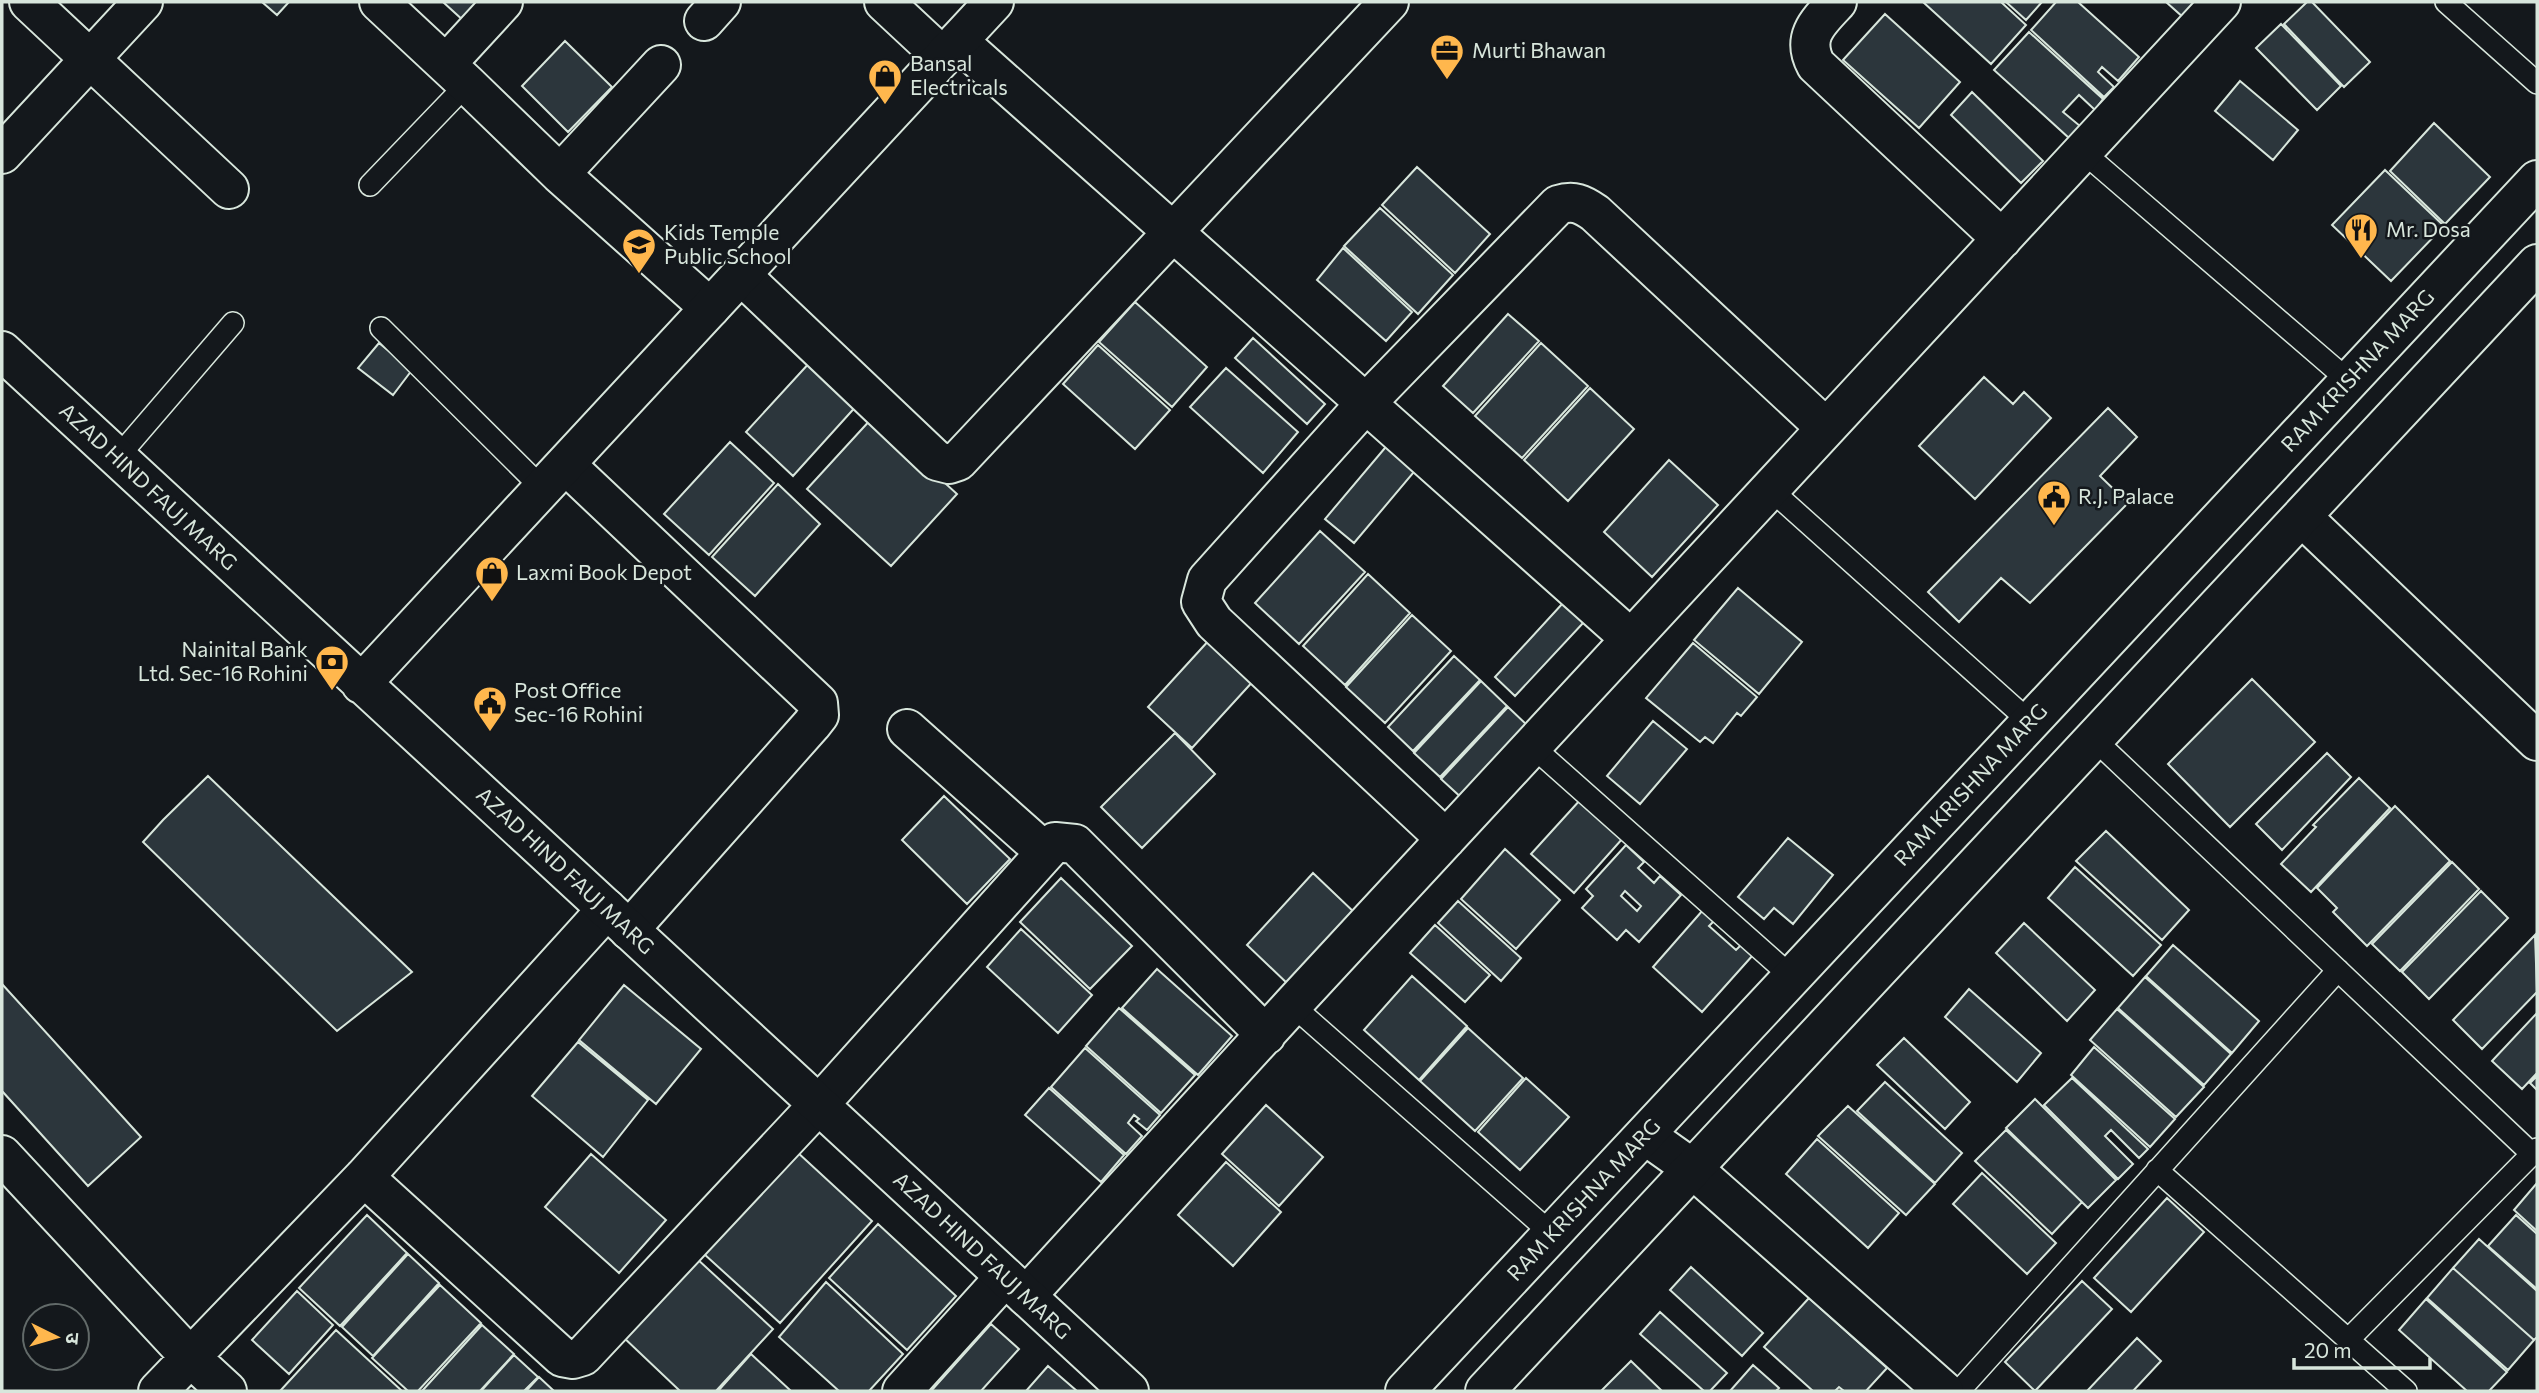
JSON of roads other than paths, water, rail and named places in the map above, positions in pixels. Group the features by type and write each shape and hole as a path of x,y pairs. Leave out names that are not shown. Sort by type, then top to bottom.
{"street":[{"path":"29,2 229,189"},
{"path":"2,154 143,2"},
{"path":"379,2 560,174 710,308"},
{"path":"456,74 503,2"},
{"path":"884,2 950,49 1174,233 1631,639"},
{"path":"361,684 995,2"},
{"path":"741,275 937,461 949,464 958,461 1389,2"},
{"path":"1837,2 1812,32 1811,55 1816,65 2002,239"},
{"path":"902,1391 1016,1287 1266,1035 2221,2"},
{"path":"560,174 661,65"},
{"name":"RAM KRISHNA MARG","path":"1405,1391 2537,180"},
{"path":"1446,839 1214,622 1201,602 1207,580 1366,403 1558,205 1571,201 1595,213 1826,428"},
{"path":"1485,1391 2536,269"},
{"name":"AZAD HIND FAUJ MARG","path":"2,351 1129,1391"},
{"path":"158,1391 364,1177 819,715 818,703 555,477"},
{"path":"2302,517 2537,741"},
{"path":"908,729 1045,852"},
{"path":"364,1177 562,1357 573,1359 590,1350 1055,842 1075,844 1266,1035"},
{"path":"1645,1135 1693,1169 1923,1385"},
{"path":"8,1173 227,1391"}],"lane":[{"path":"2446,2 2537,83"},
{"path":"370,185 456,74"},
{"path":"2083,152 2349,381"},
{"path":"117,458 233,323"},
{"path":"381,328 555,477"},
{"path":"1770,489 2030,722"},
{"path":"2095,740 2338,970 2535,1151 2348,1339"},
{"path":"1532,746 1792,977"},
{"path":"1959,1391 2338,970"},
{"path":"1292,1005 1552,1234"},
{"path":"2157,1170 2406,1391"}],"place":[{"name":"Murti Bhawan","path":"1447,81"},
{"name":"Bansal Electricals","path":"885,106"},
{"name":"Mr. Dosa","path":"2361,260"},
{"name":"Kids Temple Public School","path":"639,275"},
{"name":"R.J. Palace","path":"2054,527"},
{"name":"Laxmi Book Depot","path":"492,603"},
{"name":"Nainital Bank Ltd. Sec-16 Rohini","path":"332,692"},
{"name":"Post Office Sec-16 Rohini","path":"490,733"}]}
